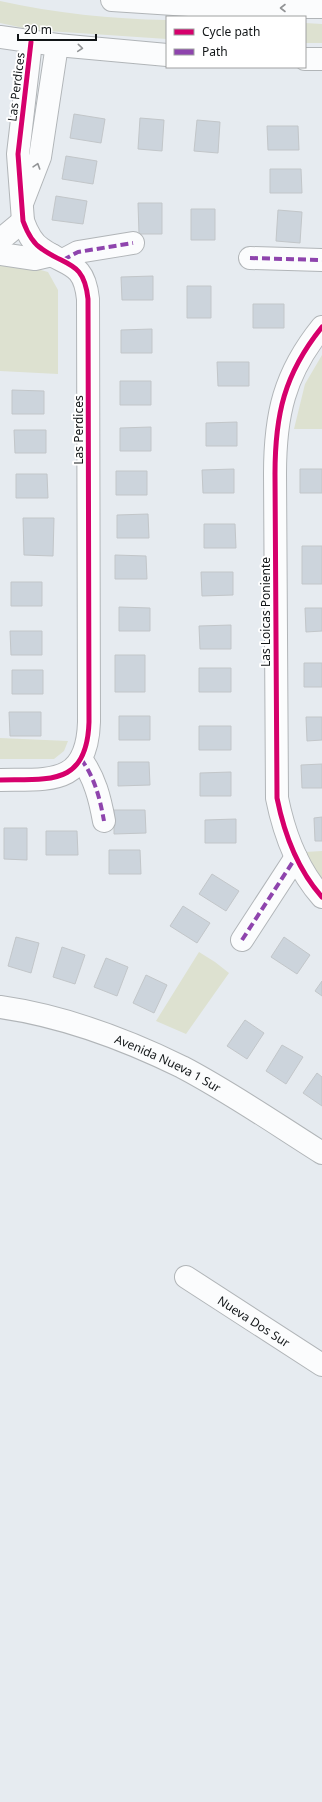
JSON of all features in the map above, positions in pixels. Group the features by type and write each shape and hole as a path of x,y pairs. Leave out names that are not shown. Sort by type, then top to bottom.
{"street":[{"path":"112,0 322,7"},
{"path":"0,37 57,45 166,55"},
{"name":"Las Perdices","path":"0,780 49,779 61,776 72,769 81,759 87,742 90,722 88,300 85,282 73,266 41,249 26,231 18,154 32,42"},
{"path":"0,240 23,211 40,157 57,45"},
{"path":"306,59 322,59"},
{"path":"0,254 35,259 58,257 78,252 133,243"},
{"path":"250,258 322,260"},
{"name":"Las Loicas Poniente","path":"322,327 297,363 286,388 275,443 277,791 281,817 296,857 306,876 322,897"},
{"path":"81,759 94,782 104,821"},
{"path":"242,940 296,857"},
{"name":"Avenida Nueva 1 Sur","path":"0,1007 47,1016 76,1024 163,1059 210,1083 322,1153"},
{"name":"Nueva Dos Sur","path":"186,1277 322,1365"}],"green space":[{"path":"0,1 83,15 166,20 166,39 33,30 0,23"},
{"path":"306,23 322,24 322,43 306,43"},
{"path":"0,263 26,266 48,272 58,290 58,374 0,371"},
{"path":"322,355 322,429 294,429 305,384"},
{"path":"0,738 68,741 64,751 54,759 0,759"},
{"path":"322,851 322,881 305,852"},
{"path":"199,952 229,973 186,1034 156,1021"}],"building":[{"path":"74,114 105,119 101,143 70,138"},
{"path":"140,118 164,120 162,151 138,149"},
{"path":"197,120 220,122 218,153 194,151"},
{"path":"267,126 298,126 299,150 268,150"},
{"path":"66,156 97,161 93,184 62,179"},
{"path":"270,169 301,169 302,193 270,193"},
{"path":"56,196 87,201 83,224 52,220"},
{"path":"138,203 162,203 162,234 139,234"},
{"path":"191,209 215,209 215,240 191,240"},
{"path":"278,210 302,212 300,243 276,241"},
{"path":"153,276 153,300 122,300 121,277"},
{"path":"187,286 211,286 211,318 187,318"},
{"path":"253,304 284,304 284,328 253,328"},
{"path":"152,329 152,353 121,353 121,330"},
{"path":"217,362 249,362 249,386 218,386"},
{"path":"120,381 151,381 151,405 120,405"},
{"path":"12,390 44,391 44,414 12,414"},
{"path":"237,422 237,446 206,446 206,423"},
{"path":"151,427 151,451 120,451 120,428"},
{"path":"14,430 46,430 46,453 15,453"},
{"path":"234,469 234,493 203,493 202,470"},
{"path":"300,469 322,469 322,493 300,493"},
{"path":"116,471 147,471 147,495 116,495"},
{"path":"16,474 47,474 48,498 16,498"},
{"path":"148,514 149,538 117,538 117,515"},
{"path":"23,518 54,518 53,556 24,555"},
{"path":"204,524 235,524 236,548 204,548"},
{"path":"302,546 322,546 322,584 302,584"},
{"path":"115,555 146,556 147,579 115,579"},
{"path":"201,572 233,572 233,595 202,596"},
{"path":"11,582 42,582 42,606 11,606"},
{"path":"119,607 150,608 150,631 119,631"},
{"path":"305,608 322,608 322,631 306,632"},
{"path":"231,625 231,649 200,649 199,626"},
{"path":"10,631 42,631 42,655 11,655"},
{"path":"115,655 145,655 145,692 115,692"},
{"path":"304,663 322,663 322,687 304,687"},
{"path":"199,668 231,668 231,692 199,692"},
{"path":"12,670 43,670 43,694 12,694"},
{"path":"9,712 41,712 41,736 10,736"},
{"path":"119,716 150,716 150,740 119,740"},
{"path":"306,717 322,717 322,740 307,741"},
{"path":"199,726 231,726 231,750 199,750"},
{"path":"118,762 149,762 150,785 118,786"},
{"path":"322,764 322,788 302,788 301,765"},
{"path":"231,772 231,796 200,796 200,773"},
{"path":"114,810 145,810 146,833 114,834"},
{"path":"322,817 322,841 315,841 314,818"},
{"path":"236,819 236,843 205,843 205,820"},
{"path":"4,828 27,828 27,860 4,859"},
{"path":"46,831 77,831 78,855 46,855"},
{"path":"109,850 140,850 141,874 109,874"},
{"path":"212,874 239,891 226,911 199,894"},
{"path":"183,906 210,923 197,943 170,926"},
{"path":"16,937 39,943 31,973 8,966"},
{"path":"284,937 310,955 297,974 271,957"},
{"path":"62,947 85,955 75,984 53,977"},
{"path":"106,958 128,967 117,996 94,987"},
{"path":"146,975 167,985 154,1013 133,1003"},
{"path":"322,981 322,996 315,991"},
{"path":"245,1020 264,1033 247,1059 227,1046"},
{"path":"282,1045 303,1057 286,1084 266,1071"},
{"path":"317,1073 322,1077 322,1106 303,1093"}],"marked path":[{"path":"63,260 78,252 133,243"},
{"path":"250,258 322,260"},
{"path":"81,759 86,766 96,789 104,821"},
{"path":"242,940 296,857"}],"cycle path":[{"path":"0,780 35,780 50,778 62,775 73,768 81,758 87,743 89,722 88,299 83,278 78,271 73,266 38,247 30,237 23,221 18,154 31,42"},
{"path":"322,327 309,344 290,379 280,414 275,453 277,798 288,838 293,850 306,875 322,897"}]}
